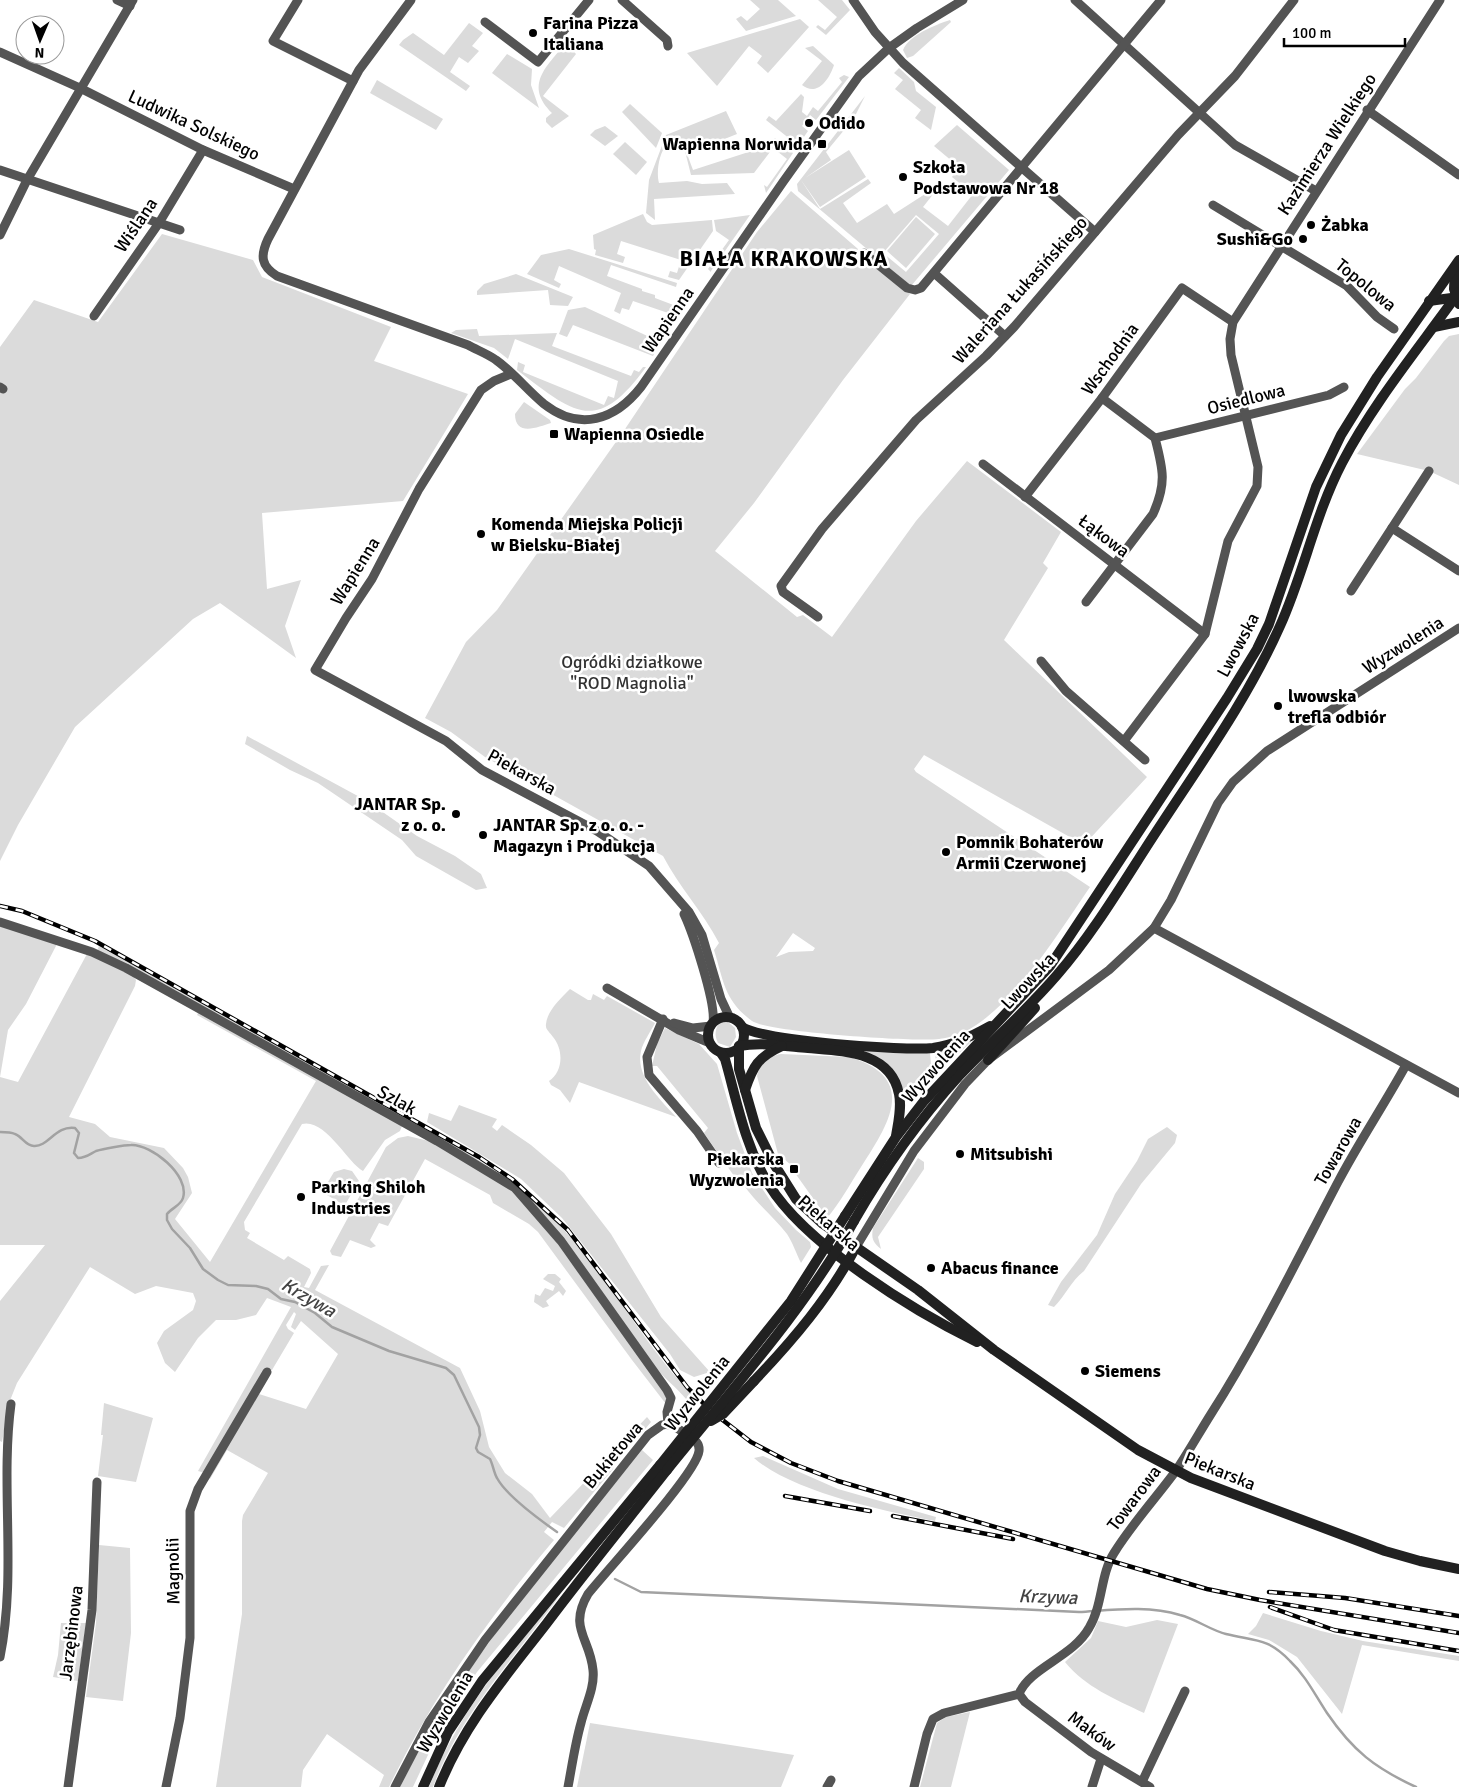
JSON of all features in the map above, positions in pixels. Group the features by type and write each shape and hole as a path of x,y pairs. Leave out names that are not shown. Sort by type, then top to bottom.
{"main road":[{"path":"1430,301 1458,298 1457,263"},
{"name":"Lwowska","path":"1000,1021 1036,983 1067,942 1244,672 1272,615 1328,460 1356,408 1457,263"},
{"name":"Lwowska","path":"990,1044 1056,976 1102,915 1250,686 1267,655 1291,601 1320,515 1341,465 1370,416 1434,327 1458,298"},
{"path":"1434,327 1459,322"},
{"path":"988,1060 1050,992 1056,976"},
{"path":"730,1016 739,1022 744,1037 739,1046 733,1051 721,1054 714,1050 707,1035 712,1024 730,1016"},
{"path":"742,1027 758,1034 816,1041 920,1048 956,1043 1000,1021"},
{"name":"Wyzwolenia","path":"423,1787 448,1732 482,1681 664,1468 704,1425 799,1307 826,1269 850,1218 896,1137 937,1086 1000,1021"},
{"path":"739,1046 757,1044 861,1054 883,1066 890,1074 899,1094 900,1107 896,1137"},
{"name":"Wyzwolenia","path":"439,1787 456,1747 486,1700 797,1293 917,1126 990,1044"},
{"name":"Piekarska","path":"739,1046 739,1069 762,1143 784,1182 809,1212 918,1290 994,1350 1138,1450 1176,1471 1214,1488 1385,1551 1459,1569"},
{"path":"745,1091 756,1064 767,1053 783,1046"},
{"name":"Piekarska","path":"721,1054 725,1059 752,1150 769,1184 794,1217 848,1262 907,1302 960,1334 994,1350"},
{"path":"704,1425 723,1414 804,1326 848,1262 856,1247"}],"street":[{"path":"0,235 27,180 132,3 117,0"},
{"path":"298,0 273,41 353,81"},
{"path":"294,189 353,81 411,0"},
{"path":"485,22 538,62 589,0"},
{"path":"622,0 667,40 668,46"},
{"path":"853,0 889,48 903,63 1094,232"},
{"name":"Wapienna","path":"294,189 263,250 263,264 267,270 277,276 468,346 496,360 547,406 576,418 590,420 605,417 623,407 641,387 833,110 860,76 889,48 917,28 963,0"},
{"path":"1075,0 1235,145 1316,191"},
{"path":"864,252 911,290 921,288 1161,0"},
{"name":"Waleriana Łukasińskiego","path":"818,617 783,592 783,583 822,529 916,420 1005,336 1200,112 1235,76 1294,0"},
{"name":"Kazimierza Wielkiego","path":"1124,741 1205,634 1228,541 1258,481 1258,467 1244,416 1231,355 1230,339 1233,322 1367,110 1440,0"},
{"name":"Ludwika Solskiego","path":"0,52 80,88 203,150 294,189"},
{"path":"1367,110 1459,175"},
{"name":"Wiślana","path":"94,316 159,223 203,150"},
{"path":"0,170 180,230"},
{"name":"Topolowa","path":"1213,205 1282,244 1347,286 1377,316 1394,329"},
{"path":"934,273 1005,336"},
{"name":"Wschodnia","path":"1025,497 1102,398 1182,288 1233,322"},
{"name":"Wapienna","path":"316,670 346,618 372,579 420,489 481,390 494,381 511,374"},
{"name":"Osiedlowa","path":"1155,438 1329,395 1344,387"},
{"path":"1086,602 1153,514 1163,486 1164,472 1155,438 1102,398"},
{"name":"Łąkowa","path":"983,464 1205,634"},
{"path":"1351,591 1429,471"},
{"path":"1392,528 1459,571"},
{"name":"Wyzwolenia","path":"856,1247 914,1151 965,1084 988,1060 1109,970 1154,928 1171,900 1218,803 1250,766 1291,734 1459,628"},
{"path":"1041,661 1066,691 1145,760"},
{"name":"Piekarska","path":"316,670 446,741 482,770 622,846 649,866 689,912 702,935 721,999 730,1016"},
{"name":"Piekarska","path":"678,900 692,932 714,1015 712,1024"},
{"name":"Szlak","path":"0,922 92,952 119,964 437,1141 515,1188 561,1241 667,1390 671,1402 667,1412 668,1424"},
{"path":"1154,928 1459,1093"},
{"path":"607,988 686,1034 710,1043"},
{"path":"663,1019 693,1028 712,1024"},
{"path":"663,1019 647,1056 649,1075 696,1131 719,1163"},
{"name":"Towarowa","path":"1019,1694 1022,1686 1074,1648 1083,1638 1095,1616 1113,1554 1151,1501 1176,1471 1213,1412 1353,1154 1386,1102 1406,1065"},
{"name":"Magnolii","path":"166,1787 180,1718 190,1638 190,1511 198,1489 267,1372"},
{"path":"0,1657 6,1622 1,1467 11,1404"},
{"name":"Bukietowa","path":"395,1787 426,1728 485,1640 648,1436 660,1426 668,1424 696,1441 699,1449 698,1458 675,1490 582,1604 579,1628 593,1671 592,1686 578,1733 568,1787"},
{"name":"Jarzębinowa","path":"68,1787 92,1610 97,1482"},
{"path":"1146,1785 1185,1691"},
{"path":"914,1787 927,1734 934,1719 944,1713 1019,1694"},
{"name":"Maków","path":"1019,1694 1025,1702 1101,1759 1146,1785"},
{"path":"1092,1787 1101,1759"}],"green space":[{"path":"750,0 778,0 796,16 746,31 736,19 741,16 747,21 760,9"},
{"path":"818,0 842,0 850,10 826,35 816,27 818,25 825,30 837,17"},
{"path":"800,19 809,27 768,73 757,63 762,56 749,46 717,86 687,53"},
{"path":"950,20 951,22 913,56 907,58 903,50 911,40 930,28"},
{"path":"469,23 483,33 472,46 479,51 468,63 459,57 450,72 470,86 466,91 399,45 413,33 444,55"},
{"path":"566,43 576,54 543,96 569,116 552,128 546,122 546,118 552,113 544,103 539,85 545,68"},
{"path":"813,46 834,65 826,81 813,89 802,85 822,61 805,48"},
{"path":"507,54 532,69 531,85 539,108 492,73"},
{"path":"899,68 914,82 916,91 936,107 931,130 915,118 921,110 895,89 903,80 894,73"},
{"path":"844,75 849,77 816,120 810,115 802,126 808,131 799,144 795,143 766,120 769,116 776,121 801,94 804,97 802,112 807,116 813,107 818,111 842,82 839,78"},
{"path":"377,80 443,119 436,130 370,93"},
{"path":"865,96 854,118 826,152 831,160 805,178 849,150 866,177 820,207 801,180 820,209 868,179 871,183 843,203 857,223 887,204 894,214 936,187 938,188 923,207 948,226 973,194 952,177 959,167 934,146 957,125 1009,170 911,286 798,191 797,184","holes":["916,215 939,234 906,272 883,253"]},
{"path":"630,104 662,133 656,148 622,112"},
{"path":"726,111 737,134 687,154 693,170 770,145 775,138 793,153 766,193 764,185 767,187 787,159 773,148 754,173 691,175 684,147 667,144 662,152 659,163 659,183 687,181 702,184 727,183 735,194 654,199 655,220 646,213 649,180 666,135"},
{"path":"605,126 618,136 605,146 590,135 595,130"},
{"path":"625,142 647,162 636,175 613,154"},
{"name":"Ogródki działkowe \"ROD Magnolia\"","path":"791,191 858,249 856,255 859,259 868,258 910,294 843,380 754,503 715,551 797,617 803,615 832,637 916,521 967,461 1061,532 1043,563 1048,568 1004,640 1147,777 1084,845 924,755 914,769 916,772 1090,887 1034,967 1000,1006 982,1021 964,1032 949,1037 925,1040 873,1038 784,1029 752,1021 730,998 714,950 719,943 663,856 485,757 451,732 425,718 466,642 497,610 623,432 757,232","holes":["793,933 815,948 813,951 789,952 776,957"]},
{"path":"643,214 647,222 652,225 712,220 713,231 679,280 668,277 670,271 677,273 681,260 621,241 617,254 625,257 623,263 595,255 593,235"},
{"path":"750,215 711,272 708,269 729,240 716,231 714,220"},
{"path":"916,217 935,234 906,268 887,251"},
{"path":"162,234 253,260 262,277 391,327 374,361 468,394 403,501 262,513 267,589 301,580 285,626 296,658 220,603 193,619 75,727 18,825 0,861 0,347 34,300 98,322"},
{"path":"569,249 677,283 676,287 611,265 607,276 642,289 642,291 655,295 655,298 684,309 675,323 669,319 671,314 633,301 629,310 622,308 620,314 614,311 621,293 559,266 554,280 561,284 559,288 527,274 541,255"},
{"path":"516,274 573,297 568,306 550,305 548,290 477,295 477,291 484,284"},
{"path":"585,307 656,340 660,334 663,335 669,329 653,356 573,325 567,337 559,334 568,310"},
{"path":"477,329 479,336 557,333 552,346 631,376 634,370 639,372 643,367 646,367 628,389 613,403 598,410 584,410 570,406 537,385 517,370 518,362 525,365 523,372 604,405 608,396 614,398 618,381 515,339 508,359 494,348 451,333 456,330"},
{"path":"1459,334 1459,485 1429,471 1357,454 1405,389 1416,378 1444,341 1449,336"},
{"path":"524,402 550,420 551,423 528,429 519,426 515,414"},
{"path":"247,736 367,801 417,836 455,856 481,874 487,888 476,890 416,856 402,840 318,783 290,770 245,744"},
{"path":"0,925 57,944 26,1004 8,1030 0,1077"},
{"path":"99,946 454,1145 486,1165 97,951"},
{"path":"88,952 133,976 136,980 135,986 69,1117 95,1124 110,1137 164,1148 183,1168 188,1177 192,1193 175,1219 210,1262 316,1081 197,1015 199,1011 402,1126 400,1131 385,1140 363,1171 327,1134 311,1124 302,1124 244,1222 245,1230 250,1233 247,1238 284,1260 288,1256 310,1269 311,1273 304,1287 309,1288 321,1266 329,1265 315,1290 460,1368 480,1411 489,1447 505,1473 532,1494 550,1518 647,1417 651,1422 637,1439 630,1442 617,1458 613,1469 564,1528 552,1522 544,1532 554,1540 507,1598 443,1689 389,1787 379,1787 384,1775 327,1734 303,1770 301,1787 216,1787 242,1614 242,1521 243,1515 268,1473 227,1450 210,1479 209,1477 259,1394 306,1409 338,1354 301,1321 295,1330 291,1327 296,1314 294,1312 286,1325 294,1333 272,1370 265,1369 205,1473 198,1471 291,1307 267,1298 256,1315 236,1320 216,1320 198,1338 175,1372 165,1363 157,1343 164,1331 193,1310 196,1301 193,1293 156,1286 135,1294 90,1267 17,1383 9,1403 2,1442 0,1441 0,1301 45,1245 0,1245 0,1077 18,1082"},
{"path":"570,989 588,1000 591,1000 593,994 604,1000 607,996 655,1023 641,1051 640,1061 642,1070 645,1079 657,1096 676,1117 579,1082 570,1103 560,1090 551,1085 549,1081 557,1072 560,1054 557,1042 546,1028 546,1024 549,1014 555,1005"},
{"path":"720,1022 728,1022 735,1028 736,1037 730,1047 718,1043 716,1032"},
{"path":"665,1028 699,1044 717,1064 737,1133 752,1173 775,1208 810,1242 811,1247 801,1263 787,1234 743,1184 741,1186 704,1133 708,1128 657,1066 652,1066 657,1044"},
{"path":"970,1043 937,1073 935,1053"},
{"path":"860,1049 930,1053 932,1075 924,1080 925,1083 922,1086 903,1090 892,1070"},
{"path":"781,1054 849,1057 871,1066 885,1077 891,1090 892,1104 888,1119 880,1135 841,1200 827,1218 795,1173 797,1170 778,1154 757,1076 765,1061"},
{"path":"459,1105 497,1119 492,1127 497,1131 502,1125 531,1145 564,1173 611,1234 661,1317 710,1372 694,1377 680,1370 670,1354 562,1218 521,1179 427,1122 429,1113 451,1121"},
{"path":"1167,1127 1177,1135 1175,1143 1141,1184 1084,1271 1075,1279 1054,1307 1048,1305 1061,1282 1097,1235 1115,1194 1137,1161 1148,1139"},
{"path":"408,1136 433,1142 509,1187 534,1211 667,1396 666,1404 538,1232 529,1224 493,1203 490,1195 425,1159 388,1226 379,1223 370,1240 376,1246 371,1248 350,1240 341,1257 332,1255 330,1251 386,1147 398,1138"},
{"path":"918,1158 924,1162 924,1169 878,1237 881,1249 873,1240 873,1228"},
{"path":"344,1169 352,1171 359,1181 342,1210 339,1209 342,1204 322,1192 334,1172"},
{"path":"515,1186 567,1233 599,1272 671,1371 699,1402 690,1413 682,1404 686,1399 660,1373 636,1342 560,1233"},
{"path":"548,1274 555,1274 561,1279 559,1282 566,1291 563,1296 559,1291 546,1301 549,1306 543,1308 534,1302 535,1294 540,1296 545,1288 553,1291 555,1286 543,1279"},
{"path":"104,1403 153,1418 136,1482 98,1476 103,1435 101,1435"},
{"path":"642,1450 653,1460 477,1672 442,1725 413,1787 400,1787 424,1741 451,1697 481,1654 544,1571"},
{"path":"763,1456 838,1489 936,1517 935,1521 866,1506 815,1490 771,1470 754,1458"},
{"path":"99,1545 130,1548 131,1633 123,1701 86,1697 96,1623"},
{"path":"558,1598 473,1711 444,1760 433,1787 429,1787 459,1726 483,1689 545,1610"},
{"path":"1263,1613 1321,1631 1363,1641 1459,1656 1459,1661 1362,1645 1342,1714 1297,1657 1269,1640 1248,1634 1256,1626"},
{"path":"1157,1620 1178,1624 1144,1713 1091,1685 1065,1662 1091,1638 1098,1621 1126,1627"},
{"path":"61,1623 86,1623 78,1681 53,1677 58,1655"},
{"path":"970,1712 951,1787 920,1787 937,1723 946,1717"},
{"path":"590,1723 794,1755 781,1787 577,1787"}],"waterway":[{"name":"Krzywa","path":"0,1132 18,1135 28,1145 34,1146 44,1143 63,1130 75,1128 79,1133 74,1153 78,1158 86,1157 99,1150 131,1145 139,1146 158,1155 175,1171 184,1189 182,1200 167,1214 167,1220 172,1229 190,1248 203,1269 228,1285 256,1286 268,1289 281,1299 295,1302 315,1313 332,1327 389,1351 446,1368 454,1375 479,1427 480,1435 476,1448 478,1452 490,1459 501,1485 524,1507 557,1532"},
{"name":"Krzywa","path":"615,1579 641,1592 1079,1612 1143,1609 1180,1615 1226,1634 1260,1641 1282,1653 1301,1673 1346,1738 1366,1757 1388,1773 1416,1787"}],"railway":[{"path":"0,906 22,911 95,941 479,1157 512,1179 568,1230 687,1387 711,1411 751,1442 791,1463 838,1481 1207,1589 1260,1600 1459,1633"},
{"path":"785,1496 870,1511"},
{"path":"893,1516 1013,1539"},
{"path":"1269,1592 1345,1598 1459,1616"},
{"path":"1270,1607 1334,1630 1459,1651"}],"place":[{"name":"Farina Pizza Italiana","path":"533,33"},
{"name":"Odido","path":"809,123"},
{"name":"Wapienna Norwida","path":"822,144"},
{"name":"Szkoła Podstawowa Nr 18","path":"903,177"},
{"name":"Żabka","path":"1311,225"},
{"name":"Sushi&Go","path":"1303,239"},
{"name":"Wapienna Osiedle","path":"554,434"},
{"name":"Komenda Miejska Policji w Bielsku-Białej","path":"481,534"},
{"name":"lwowska trefla odbiór","path":"1278,706"},
{"name":"JANTAR Sp. z o. o.","path":"456,814"},
{"name":"JANTAR Sp. z o. o. - Magazyn i Produkcja","path":"483,835"},
{"name":"Pomnik Bohaterów Armii Czerwonej","path":"946,852"},
{"name":"Mitsubishi","path":"960,1154"},
{"name":"Piekarska Wyzwolenia","path":"794,1169"},
{"name":"Parking Shiloh Industries","path":"301,1197"},
{"name":"Abacus finance","path":"931,1268"},
{"name":"Siemens","path":"1085,1371"}],"district":[{"name":"BIAŁA KRAKOWSKA","path":"784,258"}]}
